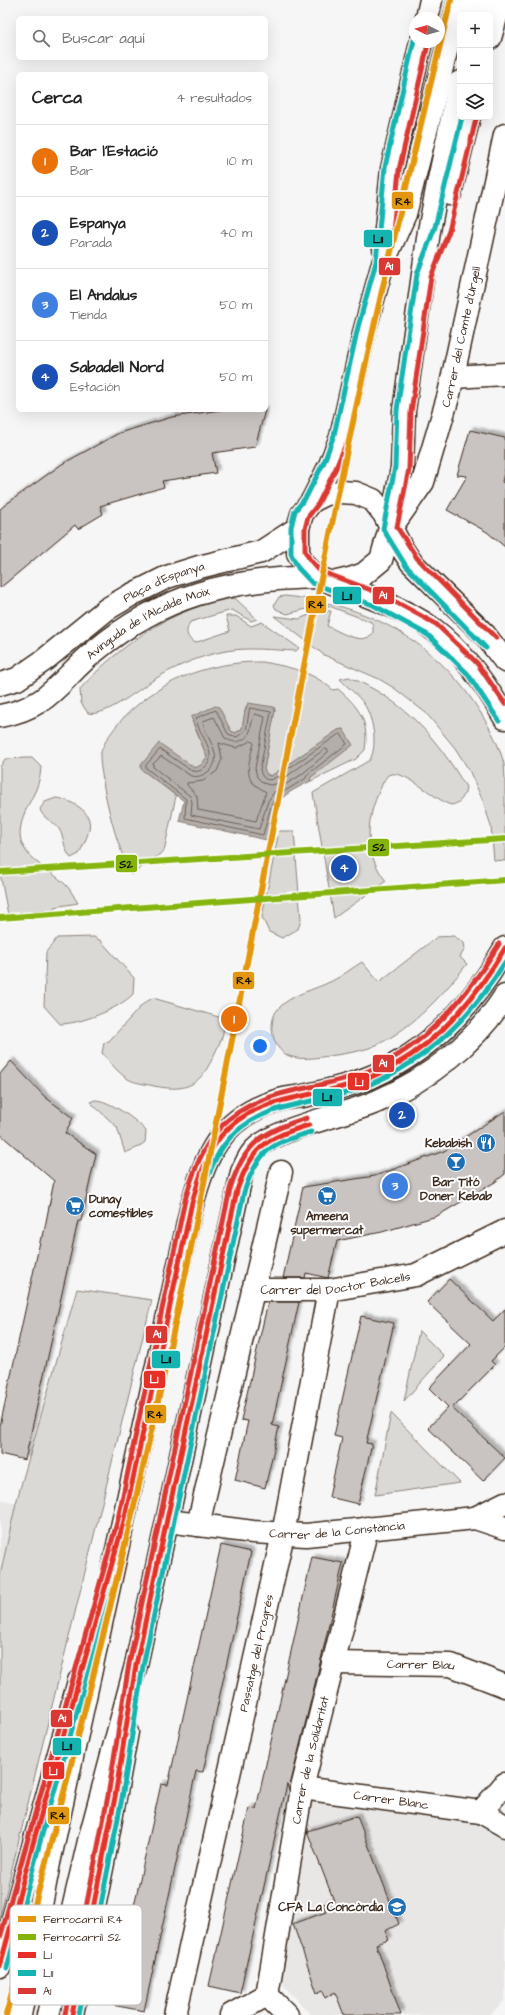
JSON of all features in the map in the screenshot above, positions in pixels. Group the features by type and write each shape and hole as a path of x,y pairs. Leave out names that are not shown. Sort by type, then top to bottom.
{"street":[{"path":"428,12 431,0"},
{"path":"382,263 405,214 459,0"},
{"path":"477,12 480,0"},
{"path":"493,28 501,0"},
{"path":"420,48 392,169 382,263 365,329 341,437 330,465 312,501 302,514 298,528 298,553 304,564 325,580 364,574 381,560 390,528 402,468 404,411 438,184 460,84"},
{"path":"424,275 442,229 468,120"},
{"name":"Carrer del Comte d'Urgell","path":"390,528 423,482 453,377 497,209 505,135"},
{"path":"453,377 505,374"},
{"path":"312,501 326,494 340,492 356,493 373,500 384,514 390,528 411,562 485,635 505,661"},
{"name":"Plaça d'Espanya","path":"0,684 17,679 43,661 107,609 129,596 167,577 199,567 261,552 298,528"},
{"name":"Avinguda de l'Alcalde Moix","path":"0,716 18,713 41,702 67,679 93,652 127,626 154,610 184,597 221,587 285,578 325,580 376,599 432,628 458,654 484,685 505,718"},
{"path":"41,1905 193,1203 207,1160 220,1136 241,1117 255,1109 276,1100 340,1088 362,1081 384,1071 418,1050 448,1026 470,1002 490,975 505,948"},
{"path":"74,1905 89,1841 136,1665 242,1172 252,1153 268,1140 286,1131 338,1116 377,1102 414,1083 467,1043 492,1016 505,996"},
{"path":"253,1290 281,1172"},
{"name":"Carrer del Doctor Balcells","path":"198,1525 253,1290 329,1290 416,1275 505,1231"},
{"name":"Passatge del Progrés","path":"175,2015 283,1534 329,1290"},
{"path":"475,1518 505,1503"},
{"path":"17,1905 128,1508"},
{"name":"Carrer de la Constància","path":"168,1520 253,1532 306,1535 475,1518 505,1528"},
{"name":"Carrer de la Solidaritat","path":"266,1996 302,1788 367,1528"},
{"name":"Carrer Blau","path":"333,1663 451,1665 505,1686"},
{"path":"94,1905 126,1736 136,1665"},
{"path":"505,1784 481,1812 505,1826"},
{"name":"Carrer Blanc","path":"302,1788 481,1812"},
{"path":"0,1966 10,1930"},
{"path":"231,2015 266,1996 286,2015"},
{"path":"20,2015 22,2005"},
{"path":"48,2015 50,2005"},
{"path":"72,2015 74,2005"}],"shaded area":[{"path":"285,596 315,600 345,608 372,618 398,631 422,647 444,667 464,689 489,727 498,745 504,764 505,861 494,860 491,826 483,801 469,770 455,748 426,713 394,688 379,679 324,655 274,616 299,619 319,611 331,611 327,626 351,637 363,639 369,637 373,633 373,625 371,622 329,606 322,605 287,614 276,609 274,605 279,597"},
{"path":"235,598 257,619 251,621 232,610 190,622 187,629 187,634 194,643 230,631 226,616 236,616 251,626 262,622 299,648 296,651 243,649 209,655 183,664 167,672 125,700 105,711 88,713 81,703 80,689 113,657 150,630 170,619 191,609 212,602"},
{"path":"263,662 300,671 317,678 333,690 338,689 352,702 361,716 366,731 365,750 356,759 311,781 310,778 352,745 343,729 338,730 271,776 265,773 264,769 275,710 246,706 242,729 235,733 231,731 229,727 192,721 207,757 201,766 195,768 190,765 141,769 176,796 164,851 131,875 115,832 104,788 100,757 106,740 117,725 132,710 165,686 183,677 222,665"},
{"path":"349,677 387,697 417,722 443,752 466,787 462,799 451,805 411,780 394,774 388,775 382,784 374,805 369,828 369,839 374,861 386,881 334,918 313,793 370,760 374,746 372,724 364,704 359,697 340,679"},
{"path":"32,758 41,767 40,776 38,784 23,817 20,836 27,853 66,885 78,903 54,907 52,912 9,920 0,873 0,767 5,759"},
{"path":"56,798 71,802 85,812 88,817 88,835 79,854 71,858 68,855 59,829 43,816 40,809 45,802"},
{"path":"279,831 294,831 301,920 298,929 282,938 269,932 262,917"},
{"path":"454,936 464,943 465,949 460,957 467,964 423,1013 410,1024 383,1042 365,1049 317,1058 298,1058 290,1056 282,1052 277,1045 272,1032 273,1018 278,1009 289,1000 340,977 362,962 379,982 437,937"},
{"path":"94,937 101,941 134,978 133,994 127,1000 99,1015 60,1024 44,1006 46,952 57,938"},
{"path":"153,998 222,1018 224,1027 222,1036 210,1064 199,1079 185,1087 166,1088 131,1080 117,1070 102,1053 104,1043 109,1041 144,1003"},
{"path":"95,1100 108,1103 122,1111 142,1127 146,1131 145,1142 139,1147 125,1153 117,1127 90,1102"},
{"path":"77,1289 152,1300 0,1917 0,1576 16,1503"},
{"path":"419,1331 444,1356 404,1401"},
{"path":"391,1413 460,1483 375,1495"},
{"path":"0,1499 16,1503 0,1576"},
{"name":"CFA La Concòrdia","path":"309,1797 478,1820 505,1836 505,2000 490,2015 311,2015 277,1978"}],"water":[{"path":"248,703 274,707 275,710 264,769 267,775 271,776 338,730 343,729 353,745 310,778 311,781 283,797 278,803 272,817 267,840 179,821 184,801 141,769 141,765 159,743 195,768 201,765 207,757 191,717 215,706 219,707 231,731 236,733 242,729"}],"building":[{"path":"207,412 264,412 255,447 212,453 216,473 162,481 164,487 100,506 103,514 78,529 75,525 0,588 0,509 62,464 119,433 172,417"},
{"path":"470,430 505,438 505,468 502,482 505,484 505,547 487,532 447,510 467,476 457,475"},
{"path":"11,1061 45,1097 73,1118 65,1133 96,1154 81,1221 78,1221 25,1460 0,1454 0,1426 41,1237 43,1237 54,1181 0,1134 0,1074"},
{"path":"505,1111 505,1174 495,1182 437,1216 382,1232 337,1241 328,1278 306,1273 305,1278 283,1278 303,1187 375,1176 444,1151"},
{"path":"449,1279 493,1321 505,1309 505,1347 491,1361 495,1365 452,1408 505,1458 483,1481 428,1428 448,1407 429,1388 471,1344 427,1302"},
{"path":"268,1302 299,1302 272,1425 279,1427 265,1488 235,1480 248,1421 241,1420"},
{"path":"361,1316 394,1323 366,1443 372,1444 358,1504 329,1497 342,1438 334,1436"},
{"path":"221,1545 251,1552 203,1772 196,1771 144,2011 112,2005 142,2005 142,1905 134,1905 161,1784 168,1785"},
{"path":"312,1557 343,1563 289,1790 287,1784 240,1993 209,1986 249,1808 256,1809"},
{"path":"357,1816 399,1924 385,1931 389,1940 376,1944 401,2015 344,2015 335,1992 325,1998 323,1990 317,1993 293,1924 326,1912 323,1904 334,1901 307,1831"}],"rail line":[{"name":"R4","path":"35,1905 130,1525 174,1327 214,1132 307,648 346,455 423,113 451,0"},
{"name":"S2","path":"0,872 505,839"},
{"name":"S2","path":"0,918 505,880"},
{"name":"R4","path":"6,2015 10,2000"}],"transit line":[{"name":"L11","path":"412,48 385,167 376,262 358,327 334,435 324,462 306,497 295,511 291,527 291,554 298,568 312,583 373,605 428,635 467,673 499,721"},
{"name":"A1","path":"427,48 399,170 390,264 372,331 348,439 336,468 318,504 308,517 305,529 305,551 310,560 320,571 379,593 436,624 477,663 505,704"},
{"name":"L11","path":"461,120 435,227 417,274 397,410 395,467 383,529 406,566 486,648"},
{"name":"A1","path":"476,120 449,231 431,277 411,412 409,469 397,527 417,558 496,638"},
{"name":"A1","path":"0,1938 118,1519 185,1200 200,1158 209,1142 220,1128 233,1115 250,1106 269,1097 340,1080 368,1071 409,1048 427,1034 459,1001 499,944"},
{"name":"L1","path":"16,1905 124,1521 192,1202 200,1176 211,1151 221,1136 233,1124 247,1114 261,1107 342,1087 362,1080 389,1069 412,1054 444,1029 458,1014 471,999 505,948"},
{"name":"L11","path":"23,1905 41,1838 131,1523 195,1223 207,1179 214,1161 224,1145 236,1132 251,1121 270,1112 364,1087 394,1073 414,1061 449,1033 464,1017 493,981 505,962"},
{"name":"A1","path":"86,1905 108,1796 129,1664 230,1189 242,1160 257,1141 278,1128 307,1118"},
{"name":"L1","path":"94,1905 115,1797 136,1665 237,1190 249,1163 262,1146 282,1134 309,1125"},
{"name":"L11","path":"101,1905 122,1798 143,1666 244,1192 255,1167 267,1151 275,1145 311,1132"},
{"name":"L1","path":"0,1966 10,1929"},
{"name":"L11","path":"7,1968 10,1957"},
{"name":"A1","path":"65,2014 67,2005"},
{"name":"L1","path":"72,2015 74,2005"},
{"name":"L11","path":"79,2015 81,2005"}],"place":[{"name":"Sabadell Nord","path":"344,868"},
{"name":"Bar l'Estació","path":"234,1019"},
{"name":"Espanya","path":"402,1115"},
{"name":"Kebabish","path":"486,1143"},
{"name":"Bar Titó Doner Kebab","path":"456,1162"},
{"name":"El Andalus","path":"395,1186"},
{"name":"Ameena supermercat","path":"327,1196"},
{"name":"Dunay comestibles","path":"75,1206"},
{"name":"CFA La Concòrdia","path":"397,1907"}]}
